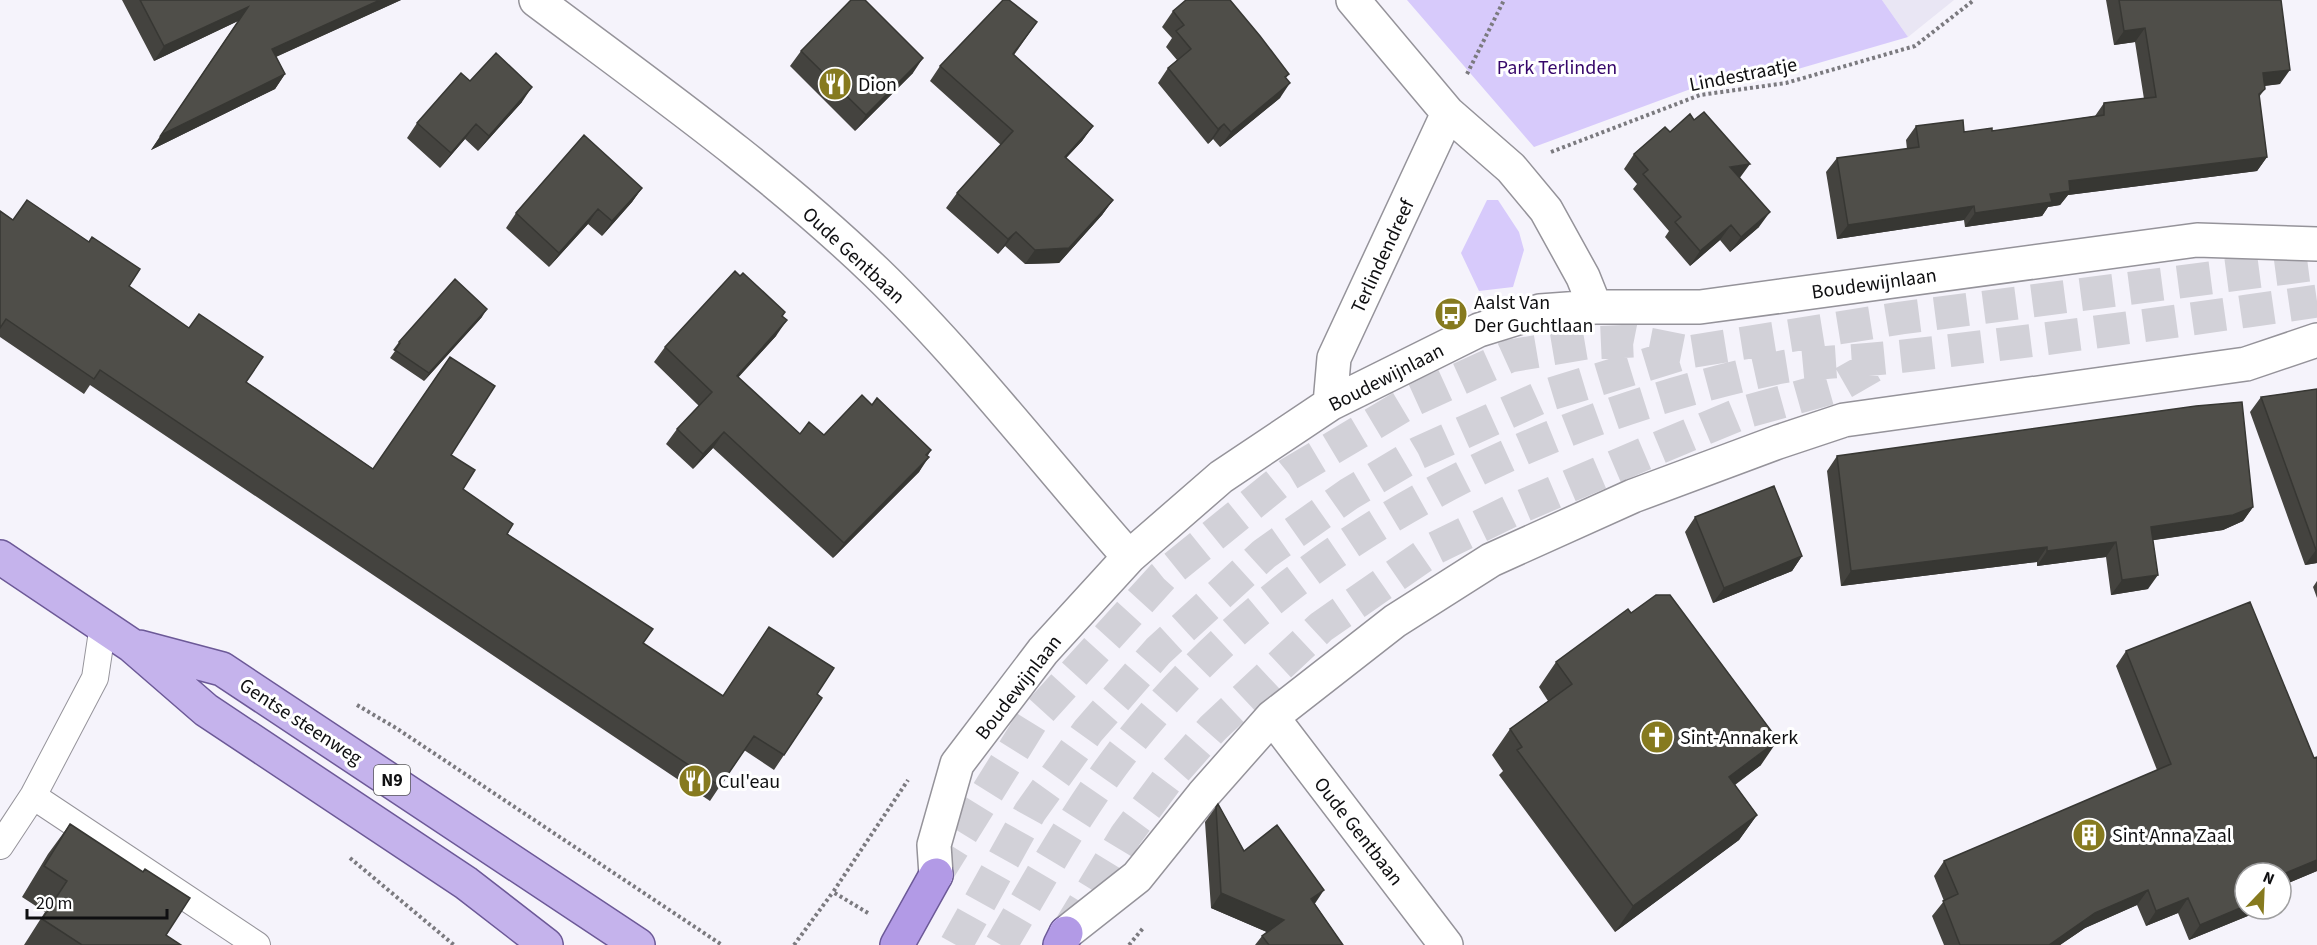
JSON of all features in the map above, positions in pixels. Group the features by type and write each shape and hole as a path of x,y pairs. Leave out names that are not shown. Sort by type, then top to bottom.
{"highway":[{"path":"897,945 936,875"}],"main road":[{"name":"Gentse steenweg","path":"0,556 131,645 206,710 466,884 546,945"},
{"name":"Gentse steenweg","path":"131,645 222,669 638,945"}],"street":[{"name":"Oude Gentbaan","path":"536,0 768,175 876,272 932,330 1129,557"},
{"path":"1353,0 1449,113 1511,168 1546,210 1583,277 1595,307"},
{"name":"Terlindendreef","path":"1330,404 1334,358 1449,113"},
{"name":"Boudewijnlaan","path":"936,875 934,845 957,764 1044,651 1129,557 1221,477 1330,404 1479,330 1540,310 1595,307 1700,307 2197,240 2317,244"},
{"path":"1063,939 1137,877 1203,795 1272,717 1395,621 1491,560 1633,496 1778,441 1844,420 2246,364 2317,340"},
{"name":"Oude Gentbaan","path":"1272,717 1446,945"}],"lane":[{"path":"0,846 33,796 95,678 103,625"},
{"path":"33,796 257,945"}],"path":[{"path":"1449,113 1504,0"},
{"name":"Lindestraatje","path":"1511,168 1700,95 1786,83 1915,46 1974,0"},
{"path":"794,945 833,892"}],"shaded area":[{"path":"1882,0 1954,0 1908,37"}],"green space":[{"name":"Park Terlinden","path":"1407,0 1882,0 1908,37 1791,71 1696,87 1534,147"},
{"path":"1487,200 1498,200 1519,232 1524,250 1513,287 1479,291 1461,253"}],"building":[{"path":"140,0 380,0 272,49 285,74 161,135 248,7 164,46"},
{"path":"851,0 865,0 923,58 866,115 801,51"},
{"path":"1003,0 1009,0 1037,22 1013,54 1093,126 1065,157 1113,200 1069,248 1035,250 1016,232 1008,239 957,193 1013,131 940,66"},
{"path":"1186,0 1230,0 1289,74 1285,77 1290,83 1231,132 1224,124 1218,129 1168,68 1191,49 1176,31 1184,25 1173,11"},
{"path":"2119,0 2281,0 2290,70 2263,73 2265,89 2259,94 2267,157 2069,181 2070,191 2050,194 2052,202 1975,213 1974,206 1848,225 1837,158 1919,147 1916,126 1963,120 1964,132 1992,128 1992,131 2104,115 2104,103 2156,97 2145,28 2124,31"},
{"path":"496,53 532,87 489,136 476,124 451,153 417,123 461,73 470,81"},
{"path":"1704,112 1750,164 1730,167 1770,212 1741,237 1731,225 1700,251 1675,222 1681,217 1643,174 1648,170 1634,154 1665,127 1670,132 1690,114 1694,120"},
{"path":"584,135 642,188 612,221 598,209 559,253 516,213"},
{"path":"27,200 89,242 92,237 140,269 129,286 189,328 199,314 263,357 246,382 373,469 450,357 495,386 451,455 475,470 463,489 513,524 507,534 653,629 643,643 723,696 769,627 834,668 817,694 822,698 784,755 754,736 720,786 100,370 94,379 6,319 0,328 0,211 13,220"},
{"path":"735,271 740,276 743,273 785,312 782,316 787,320 737,376 800,434 809,422 824,435 862,395 872,405 877,398 931,450 926,455 929,457 844,543 724,432 703,454 677,429 712,392 665,347"},
{"path":"455,279 487,309 429,373 395,350 399,342"},
{"path":"2317,389 2317,550 2316,550 2261,397"},
{"path":"2242,402 2253,507 2233,515 2151,527 2158,575 2122,580 2116,542 2047,551 2047,547 1851,571 1837,456 2196,406"},
{"path":"1774,486 1802,556 1724,588 1695,517"},
{"path":"1656,595 1670,595 1778,740 1729,777 1757,815 1633,906 1517,750 1522,747 1510,729 1572,684 1556,662 1628,609 1631,613"},
{"path":"2250,602 2314,758 2317,757 2317,860 2293,870 2293,861 2233,861 2233,911 2200,925 2188,898 2156,911 2148,890 2095,913 2049,945 1960,945 1943,901 1958,894 1944,861 2171,764 2126,651"},
{"path":"1218,804 1244,851 1277,825 1324,890 1311,899 1343,945 1269,945 1262,936 1284,920 1221,893 1216,807"},
{"path":"70,824 143,872 145,869 190,898 166,935 181,945 82,945 42,919 67,881 44,866"}],"tunnel":[{"path":"956,945 1030,812 1088,731 1158,651 1264,554 1349,494 1418,453 1544,396 1688,352 1901,318 2317,264"},
{"path":"1001,945 1088,800 1121,754 1184,680 1255,614 1332,555 1414,503 1501,459 1591,422 1683,391 1785,366 1947,351 2317,301"},
{"path":"936,875 1033,719 1162,577 1289,474 1413,400 1510,356 1587,343 1633,341 1684,351"},
{"path":"1067,932 1126,835 1167,780 1213,728 1321,627 1435,548 1513,510 1742,413 1838,386 1878,363"}],"place":[{"name":"Dion","path":"835,84"},
{"name":"Aalst Van Der Guchtlaan","path":"1451,314"},
{"name":"Sint-Annakerk","path":"1657,737"},
{"name":"Cul'eau","path":"695,781"},
{"name":"Sint Anna Zaal","path":"2089,835"}]}
